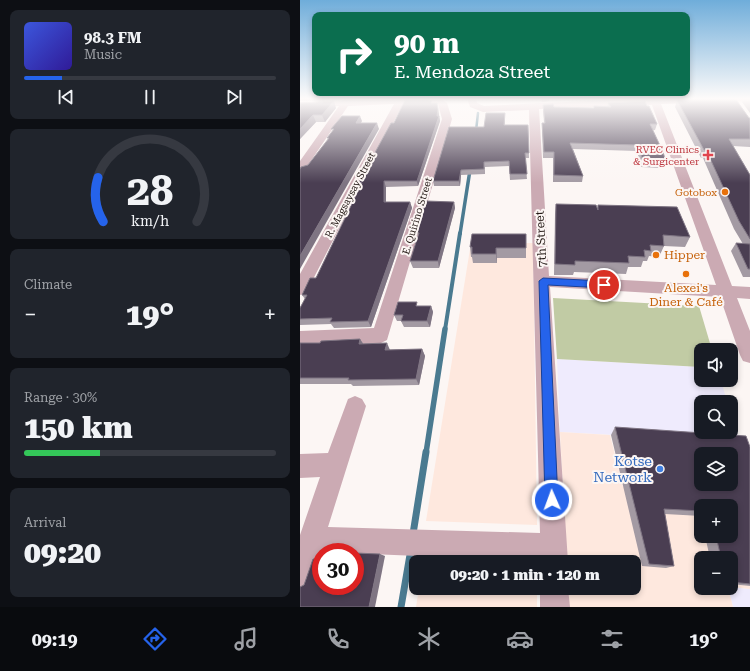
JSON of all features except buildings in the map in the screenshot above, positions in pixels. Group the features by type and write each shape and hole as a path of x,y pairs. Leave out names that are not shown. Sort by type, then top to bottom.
{"street":[{"path":"300,169 329,126"},
{"name":"R. Magsaysay Street","path":"300,289 387,126"},
{"name":"E. Quirino Street","path":"300,339 381,335 444,126"},
{"name":"7th Street","path":"535,126 554,554"},
{"path":"665,126 750,355"},
{"path":"543,281 750,293"},
{"path":"300,575 355,406"},
{"path":"300,466 335,465"},
{"path":"311,540 413,542 554,554"},
{"path":"554,595 555,607"}],"shaded area":[{"path":"471,243 533,243 537,525 426,521"},
{"path":"557,359 694,367 694,387 723,387 725,395 694,395 694,439 738,439 738,436 740,442 560,432"},
{"path":"560,432 610,435 623,487 750,493 750,589 738,588 738,551 694,551 694,595 730,595 733,607 569,607 568,595 641,595 641,555 567,555"},
{"path":"738,588 750,589 750,607 733,607 730,595 738,595"},
{"path":"418,595 537,595 537,607 416,607"}],"green space":[{"path":"553,298 699,306 710,343 694,343 694,367 557,359"}],"waterway":[{"path":"476,131 477,126"},
{"path":"460,234 470,170"},
{"path":"445,330 460,233"},
{"path":"426,453 445,329"},
{"path":"413,534 426,452"},
{"path":"401,607 411,549"}],"place":[{"name":"RVEC Clinics & Surgicenter","path":"708,155"},
{"name":"Gotobox","path":"725,192"},
{"name":"Hipper","path":"656,255"},
{"name":"Alexei's Diner & Café","path":"686,274"},
{"name":"Kotse Network","path":"660,469"}],"route":[{"path":"552,500 543,281 604,285"}]}
